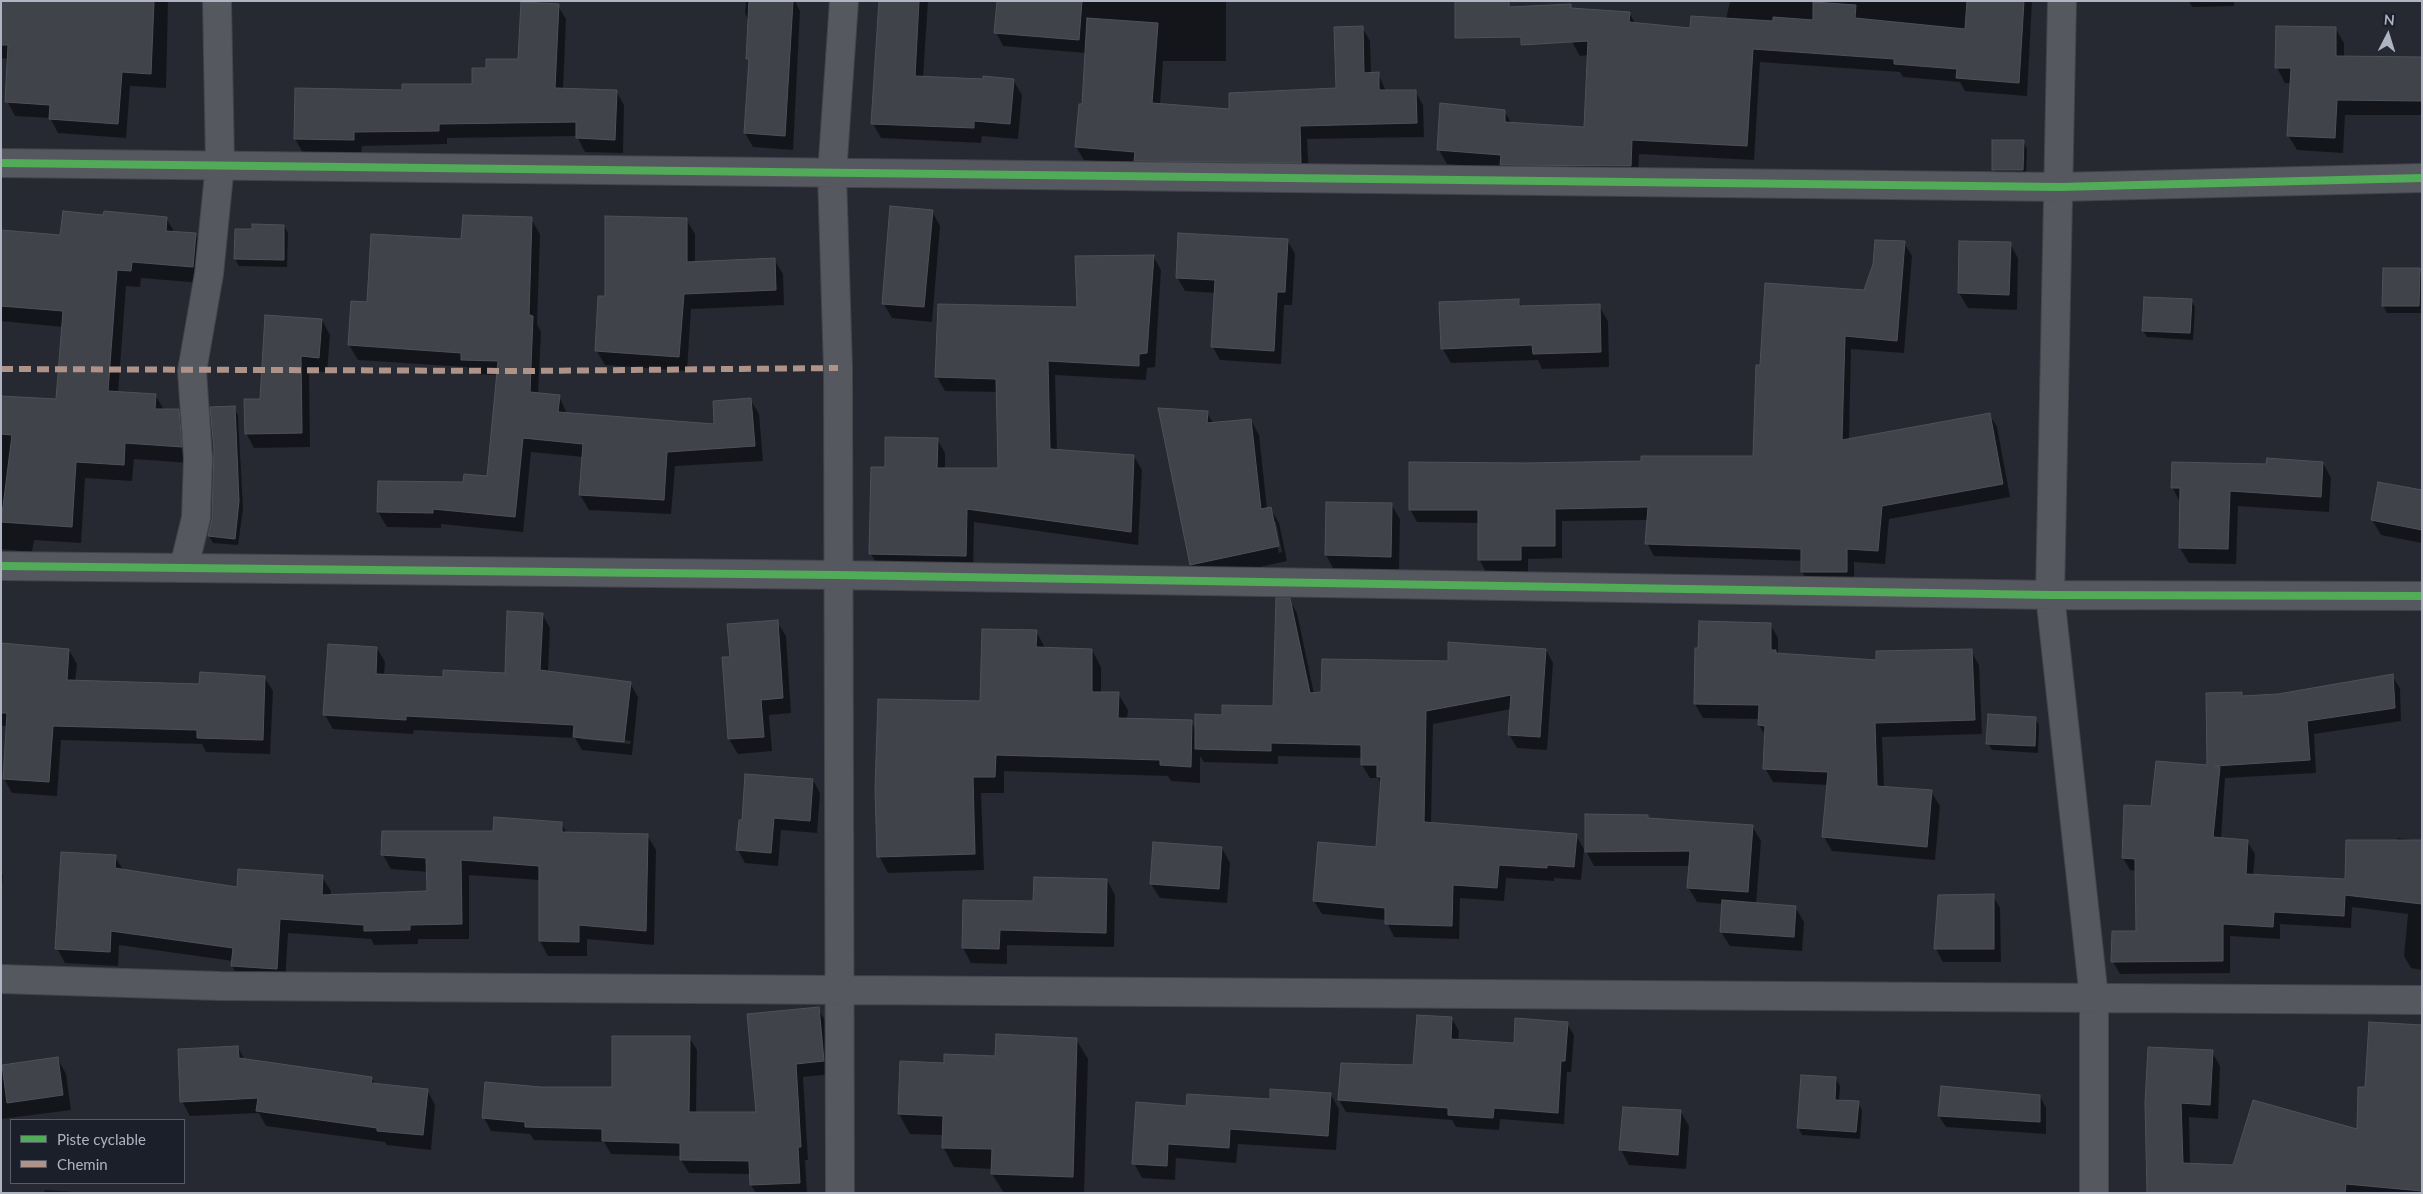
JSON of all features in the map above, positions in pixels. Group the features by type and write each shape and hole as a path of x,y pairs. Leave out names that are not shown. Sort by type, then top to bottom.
{"street":[{"path":"184,567 196,518 198,458 192,371 209,274 220,164 217,1"},
{"path":"840,1193 838,992 838,368 832,174 844,1"},
{"path":"2062,1 2050,595 2094,998 2094,1193"},
{"path":"1,163 220,164 832,174 2059,186 2422,178"},
{"path":"1,566 838,575 2050,595 2422,596"},
{"path":"1,979 220,986 838,992 2422,1000"}],"building":[{"path":"1,1 154,1 151,74 122,72 118,124 49,119 50,105 5,102 8,45 1,45"},
{"path":"749,1 793,1 785,136 744,133 749,59 746,59"},
{"path":"879,1 919,1 915,76 983,79 983,76 1014,79 1010,124 974,121 974,128 871,124"},
{"path":"997,1 1082,1 1079,40 994,33"},
{"path":"1455,1 1509,1 1509,7 1571,4 1571,8 1630,12 1629,22 1690,28 1691,16 1773,21 1773,17 1813,20 1813,2 1856,5 1855,18 1965,29 1967,1 2024,1 2019,83 1956,78 1957,69 1894,64 1894,59 1753,49 1747,146 1632,140 1631,166 1500,165 1501,155 1437,150 1440,103 1505,110 1505,122 1584,127 1588,41 1521,45 1521,37 1455,38"},
{"path":"521,2 559,4 555,88 617,90 615,140 576,138 576,122 439,124 439,131 354,132 354,140 294,139 295,88 402,90 402,84 472,84 472,68 486,68 486,59 518,59"},
{"path":"1087,18 1158,23 1152,103 1229,109 1229,93 1336,88 1334,27 1363,26 1364,73 1379,72 1379,90 1416,90 1417,123 1300,126 1301,163 1134,161 1135,152 1075,147 1079,104 1082,104"},
{"path":"2276,26 2336,27 2336,56 2422,57 2422,101 2337,100 2335,138 2287,136 2291,68 2275,68"},
{"path":"1992,140 2024,140 2023,170 1992,170"},
{"path":"890,206 933,210 924,307 882,304"},
{"path":"63,211 103,215 104,211 167,217 166,231 196,233 193,267 132,262 131,271 117,270 108,391 156,394 155,409 179,409 182,447 125,443 124,465 76,462 72,527 1,522 12,435 1,434 1,396 56,399 63,311 1,306 1,230 60,235"},
{"path":"463,215 532,217 529,315 533,316 530,392 560,395 558,412 714,424 713,401 751,398 755,446 667,452 664,500 579,495 583,444 523,438 515,517 433,509 433,513 377,512 378,481 463,482 464,474 487,476 498,361 461,360 461,353 348,345 351,301 367,302 371,234 461,239"},
{"path":"605,216 687,218 687,262 775,258 776,290 684,294 679,357 595,351 598,296 605,296"},
{"path":"252,224 284,225 284,260 234,259 235,229 252,229"},
{"path":"1178,233 1288,239 1285,292 1277,292 1274,351 1211,347 1215,280 1176,278"},
{"path":"1875,240 1905,241 1897,341 1845,336 1842,440 1990,413 2003,484 1882,506 1878,551 1847,549 1847,572 1801,572 1801,549 1645,544 1648,507 1555,509 1555,546 1521,546 1521,560 1478,560 1478,510 1409,510 1409,462 1641,461 1641,456 1753,456 1756,365 1760,365 1765,283 1864,290 1873,264"},
{"path":"1959,241 2011,242 2009,295 1958,293"},
{"path":"1154,255 1147,353 1139,354 1139,366 1048,361 1050,449 1134,455 1131,532 967,509 966,556 869,554 871,467 885,467 885,437 938,438 937,468 998,468 996,379 935,377 938,304 1077,307 1075,256"},
{"path":"2383,268 2420,268 2419,306 2382,306"},
{"path":"2144,297 2192,299 2190,333 2142,331"},
{"path":"1519,299 1519,306 1600,304 1601,352 1533,354 1532,345 1441,349 1439,302"},
{"path":"265,315 322,319 319,358 301,356 302,433 245,434 244,399 260,399"},
{"path":"235,406 239,501 235,539 208,536 212,519 214,450 210,407"},
{"path":"1158,408 1208,411 1207,423 1251,419 1261,509 1271,507 1279,546 1190,565"},
{"path":"2267,458 2323,462 2321,497 2230,491 2228,549 2179,548 2180,488 2171,488 2172,462 2266,464"},
{"path":"2378,482 2422,490 2422,530 2371,520"},
{"path":"1326,502 1392,503 1391,557 1325,555"},
{"path":"1276,598 1290,598 1310,693 1321,692 1322,659 1448,661 1448,642 1546,649 1540,737 1508,735 1511,695 1426,711 1424,822 1577,834 1574,867 1547,865 1547,868 1499,865 1497,888 1453,885 1452,926 1385,924 1385,908 1313,901 1318,842 1376,847 1381,777 1377,777 1377,765 1361,765 1361,745 1271,743 1271,751 1195,749 1195,714 1222,715 1222,705 1273,706"},
{"path":"507,611 543,613 540,670 631,682 624,742 573,737 574,725 406,716 406,720 323,715 328,644 377,647 376,674 443,677 443,670 505,673"},
{"path":"778,620 783,698 761,700 764,737 728,739 722,657 730,657 727,624"},
{"path":"1699,621 1771,623 1771,650 1776,650 1776,653 1876,660 1876,651 1972,649 1975,720 1875,723 1877,786 1932,790 1927,847 1822,837 1828,772 1763,769 1765,726 1758,725 1759,705 1694,704 1695,648 1698,648"},
{"path":"982,629 1037,630 1036,647 1092,649 1092,692 1119,692 1118,718 1192,720 1191,767 1160,765 1160,760 996,755 995,777 973,777 975,854 877,857 875,789 878,699 980,701"},
{"path":"1,643 69,649 67,680 199,684 200,672 265,676 263,740 197,738 197,730 53,726 49,782 3,779 7,713 1,713"},
{"path":"2393,674 2395,708 2307,721 2310,760 2215,766 2220,767 2213,837 2248,840 2246,874 2345,879 2346,840 2422,840 2422,904 2345,895 2344,916 2274,912 2273,927 2223,924 2223,961 2111,962 2112,931 2136,931 2135,859 2122,858 2124,805 2151,806 2156,761 2207,765 2206,693 2242,692 2242,696 2278,694"},
{"path":"1988,714 2036,717 2035,746 1986,744"},
{"path":"745,774 813,779 810,821 774,818 771,853 736,850 739,820 742,820"},
{"path":"1585,814 1648,815 1648,818 1753,825 1748,892 1687,888 1690,851 1585,852"},
{"path":"494,817 562,822 562,832 648,834 646,931 579,925 579,942 539,941 539,866 461,860 462,924 410,925 410,930 364,931 364,925 280,919 277,969 231,966 233,948 111,931 110,952 55,949 61,852 116,855 115,868 237,887 238,869 323,875 322,895 427,891 426,858 381,855 382,831 493,831"},
{"path":"1153,842 1222,847 1219,889 1150,884"},
{"path":"1034,877 1107,879 1106,933 1000,930 999,949 962,948 963,900 1033,901"},
{"path":"1994,894 1994,949 1934,949 1938,895"},
{"path":"1722,900 1796,906 1794,937 1720,932"},
{"path":"819,1007 824,1061 796,1064 801,1147 798,1147 800,1183 750,1185 749,1161 680,1160 680,1143 602,1141 602,1129 525,1127 525,1122 482,1118 485,1082 541,1087 612,1087 612,1036 690,1036 689,1112 756,1112 747,1014"},
{"path":"1417,1015 1452,1017 1451,1039 1514,1043 1515,1018 1568,1022 1565,1061 1561,1061 1558,1113 1494,1108 1493,1118 1448,1115 1448,1108 1338,1100 1341,1063 1413,1065"},
{"path":"2369,1022 2422,1025 2422,1191 2346,1184 2345,1193 2147,1193 2145,1103 2148,1047 2213,1050 2210,1105 2181,1103 2183,1163 2233,1165 2253,1100 2357,1129 2358,1087 2365,1087"},
{"path":"996,1034 1077,1038 1073,1177 991,1174 992,1149 942,1148 943,1116 898,1114 900,1061 944,1063 944,1054 995,1056"},
{"path":"238,1046 239,1058 372,1077 371,1083 428,1089 423,1135 377,1131 377,1128 256,1111 258,1098 180,1102 178,1049"},
{"path":"58,1057 63,1095 7,1103 2,1065"},
{"path":"1801,1075 1836,1077 1835,1100 1859,1101 1856,1132 1797,1128"},
{"path":"1941,1086 2040,1095 2040,1122 1938,1116"},
{"path":"1270,1089 1331,1093 1328,1136 1230,1129 1229,1148 1168,1144 1167,1166 1132,1164 1136,1102 1186,1106 1187,1094 1270,1099"},
{"path":"1623,1107 1681,1110 1678,1155 1619,1150"}],"marked path":[{"path":"1,369 525,371 838,368"}],"cycle path":[{"path":"1,163 2059,187 2422,178"},
{"path":"1,566 838,575 2050,595 2422,596"}]}
